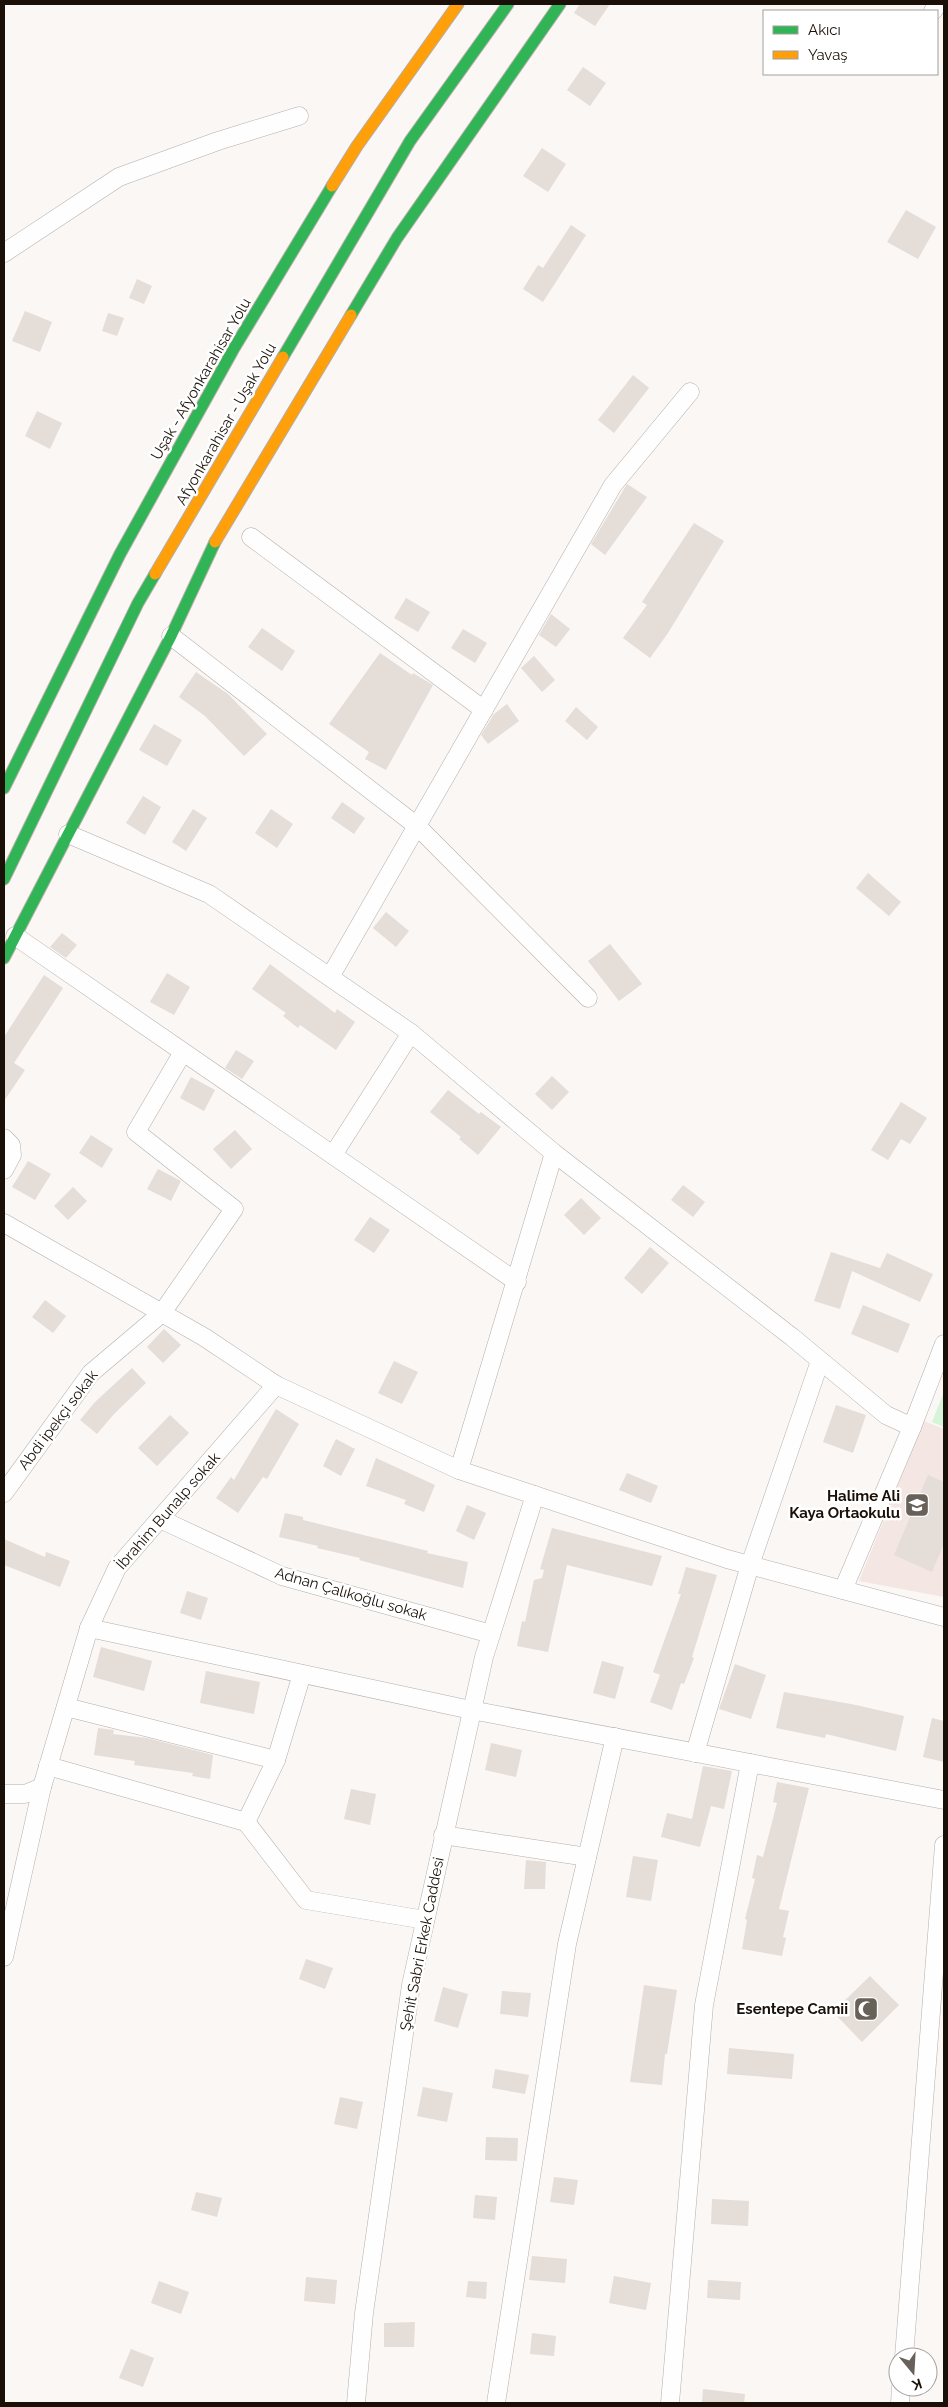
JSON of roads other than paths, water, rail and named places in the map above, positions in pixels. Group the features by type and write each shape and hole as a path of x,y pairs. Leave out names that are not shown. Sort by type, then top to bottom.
{"main road":[{"name":"Uşak - Afyonkarahisar Yolu","path":"4,788 120,554 234,350 357,146 458,4"},
{"name":"Afyonkarahisar - Uşak Yolu","path":"4,879 138,603 410,141 508,4"},
{"path":"4,958 171,636 214,544 397,238 560,4"}],"street":[{"path":"4,253 119,177 218,141 299,116"},
{"path":"330,976 613,485 690,392"},
{"path":"251,537 484,710"},
{"path":"171,636 417,826 588,998"},
{"path":"68,834 208,894 411,1032 554,1154 820,1361 886,1415 912,1427"},
{"path":"15,936 517,1282"},
{"path":"333,1156 411,1032"},
{"name":"Abdi ipekçi sokak","path":"4,1492 91,1373 162,1313 234,1209 136,1132 182,1052"},
{"path":"4,1138 11,1144 12,1155 4,1170"},
{"path":"459,1470 554,1154"},
{"path":"4,1223 204,1337 276,1385 459,1470 750,1565 944,1617"},
{"path":"843,1590 912,1427 944,1344"},
{"path":"695,1753 750,1565 820,1361"},
{"name":"İbrahim Bunalp sokak","path":"4,1957 42,1786 89,1628 117,1568 276,1385"},
{"name":"Şehit Sabri Erkek Caddesi","path":"356,2403 364,2313 411,1985 471,1710 491,1634 535,1495"},
{"name":"Adnan Çalıkoğlu sokak","path":"160,1518 282,1576 491,1634"},
{"path":"89,1628 471,1710 944,1800"},
{"path":"246,1822 276,1760 302,1674"},
{"path":"66,1707 276,1760"},
{"path":"496,2403 567,1944 615,1737"},
{"path":"670,2403 704,2005 750,1763"},
{"path":"48,1766 246,1822 306,1900 425,1920"},
{"path":"4,1794 25,1794 42,1786"},
{"path":"443,1835 587,1857"},
{"path":"905,2347 944,1845"}],"place":[{"name":"Halime Ali Kaya Ortaokulu","path":"917,1505"},
{"name":"Esentepe Camii","path":"866,2009"}]}
